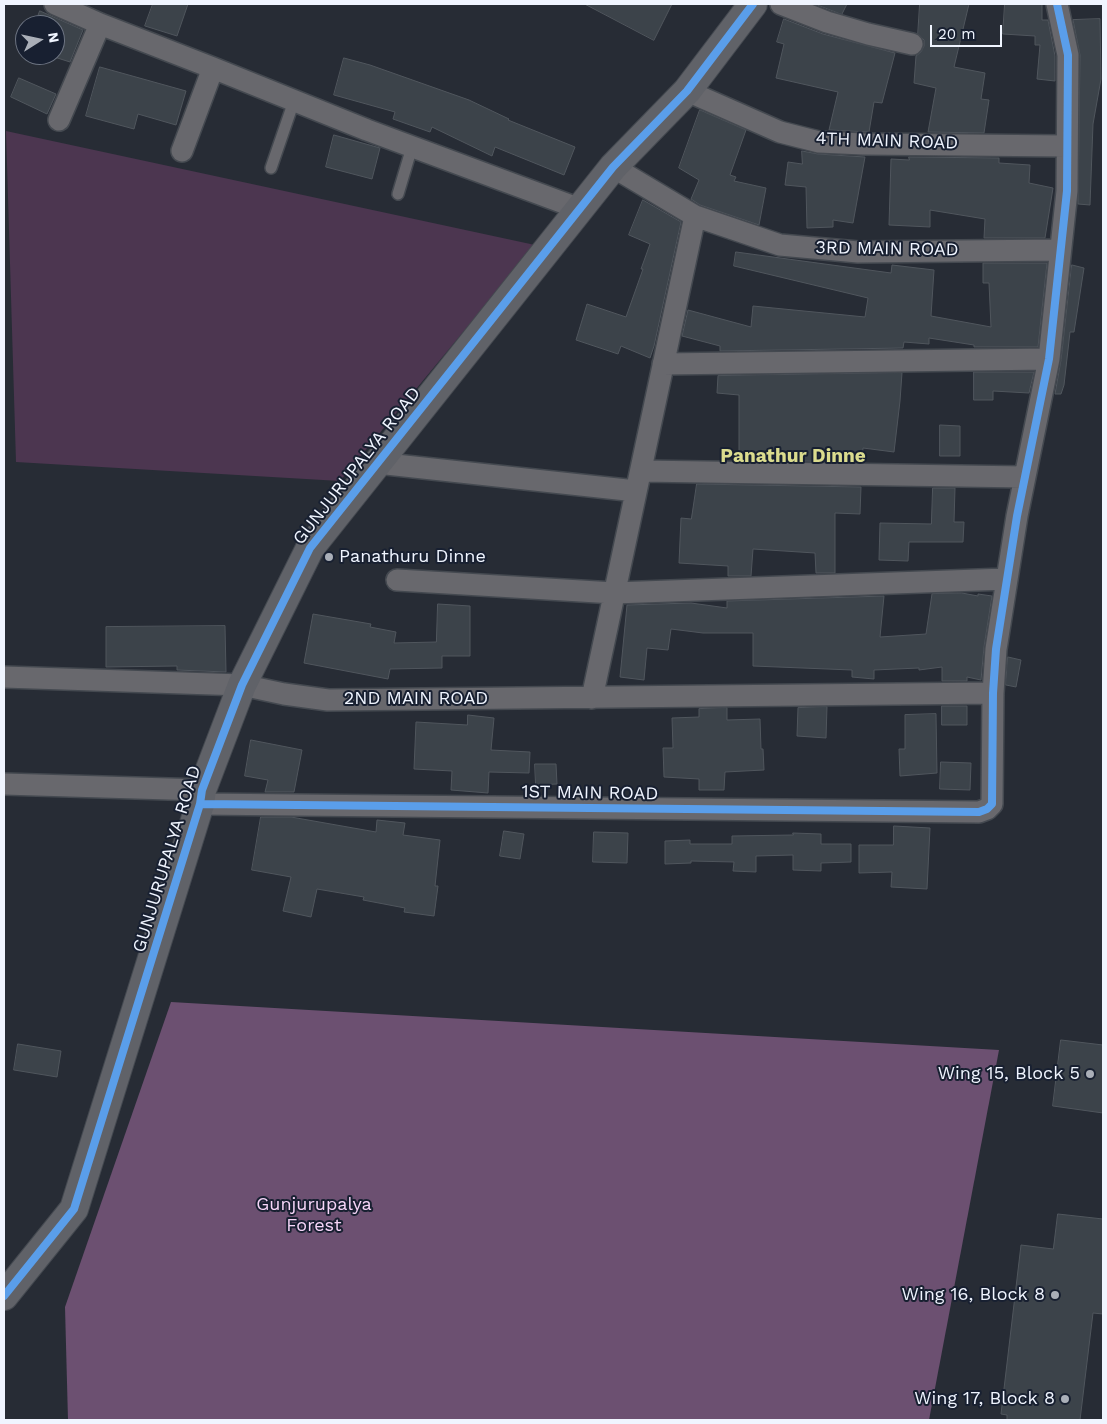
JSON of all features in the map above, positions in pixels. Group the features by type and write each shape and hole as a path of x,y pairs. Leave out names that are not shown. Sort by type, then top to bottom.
{"street":[{"path":"54,4 100,24 412,147 580,209"},
{"name":"GUNJURUPALYA ROAD","path":"4,1296 74,1209 201,797 242,685 310,548 612,167 687,91 753,4"},
{"path":"781,4 827,22 912,44"},
{"path":"993,693 996,648 1006,579 1049,358 1067,191 1068,55 1058,4"},
{"path":"59,120 100,24"},
{"path":"182,151 213,68"},
{"name":"4TH MAIN ROAD","path":"687,91 780,132 819,142 1066,146"},
{"name":"3RD MAIN ROAD","path":"612,167 695,216 780,245 849,251 1060,250"},
{"path":"592,698 695,216"},
{"path":"663,364 1049,358"},
{"path":"376,463 639,481 1025,477"},
{"path":"397,580 614,593 1006,579"},
{"name":"2ND MAIN ROAD","path":"4,677 242,685 284,694 328,700 993,693"},
{"name":"1ST MAIN ROAD","path":"4,784 201,797 980,812 992,804 993,693"}],"lane":[{"path":"271,168 294,101"},
{"path":"398,194 412,147"}],"shaded area":[{"path":"6,131 535,245 340,481 16,462"}],"green space":[{"name":"Gunjurupalya Forest","path":"171,1002 999,1050 929,1420 68,1420 65,1307"}],"building":[{"path":"153,4 188,4 177,36 145,26"},
{"path":"585,4 672,4 654,40"},
{"path":"815,4 847,4 842,14"},
{"path":"920,4 969,4 954,67 985,73 981,99 989,100 984,133 928,132 936,88 914,83 916,56 924,46 924,40 918,34"},
{"path":"1005,4 1042,4 1042,20 1048,20 1055,56 1055,81 1037,79 1040,45 1035,45 1035,36 1003,34"},
{"path":"40,11 49,15 39,15"},
{"path":"784,19 823,34 895,53 882,103 874,102 869,132 829,130 838,92 776,78 784,44 777,42"},
{"path":"1100,19 1101,79 1093,124 1090,205 1078,204 1080,55 1073,20"},
{"path":"65,22 83,30 70,62 65,60"},
{"path":"344,58 370,65 469,100 508,120 575,147 564,175 495,147 492,156 432,127 430,132 393,119 395,112 334,95"},
{"path":"100,67 186,91 176,125 138,114 134,129 86,116"},
{"path":"19,78 56,94 47,114 11,97"},
{"path":"700,110 746,130 730,175 736,177 734,181 766,188 759,225 700,205 691,199 699,180 679,168"},
{"path":"334,135 380,148 372,179 326,167"},
{"path":"802,151 865,157 853,223 833,220 833,227 807,228 806,187 785,185 788,162 802,164"},
{"path":"909,157 999,158 999,163 1030,165 1029,183 1053,188 1045,238 984,238 985,219 930,210 930,227 889,225 891,159 909,160"},
{"path":"643,200 681,222 650,358 621,346 618,354 576,340 587,304 626,317 650,244 629,235"},
{"path":"736,252 891,273 892,265 934,270 931,316 991,327 989,283 983,283 983,263 1047,263 1038,347 974,347 974,345 929,338 929,344 904,342 903,348 720,351 720,346 682,336 688,310 751,327 753,306 865,317 868,298 734,266"},
{"path":"1072,265 1084,268 1074,332 1070,332 1064,385 1061,394 1055,394 1061,360"},
{"path":"974,372 1034,372 1029,393 993,391 993,400 974,400"},
{"path":"902,373 894,452 863,448 862,462 739,460 739,395 717,393 718,376"},
{"path":"940,425 960,426 960,456 940,456"},
{"path":"697,484 861,487 860,514 835,513 835,573 816,573 815,553 753,549 751,576 728,576 728,566 679,563 681,518 691,519"},
{"path":"933,488 955,488 954,522 964,522 963,542 909,542 908,561 879,560 880,523 931,524"},
{"path":"962,593 992,596 981,680 967,677 967,681 942,681 942,667 919,670 919,668 874,670 874,679 852,677 852,670 753,666 753,633 703,633 671,629 668,650 647,648 644,680 620,677 627,605 691,603 727,608 727,601 884,596 880,637 926,634 932,594"},
{"path":"438,604 470,606 470,656 442,656 442,668 390,669 388,679 304,663 313,614 371,624 370,627 396,632 394,643 436,642"},
{"path":"225,626 226,672 177,670 177,666 106,667 106,627"},
{"path":"1008,657 1021,660 1016,687 1006,685"},
{"path":"942,706 967,706 967,725 942,725"},
{"path":"827,707 826,738 797,736 798,708"},
{"path":"727,708 727,720 760,719 764,770 725,772 724,790 699,790 699,779 664,777 663,748 673,748 672,718 699,717 699,709"},
{"path":"936,714 937,773 900,776 899,749 905,749 905,715"},
{"path":"468,715 494,718 491,750 530,752 529,773 489,772 488,793 451,790 452,771 414,769 416,722 467,725"},
{"path":"251,740 302,750 294,792 265,792 268,780 245,776"},
{"path":"941,762 971,763 970,790 940,789"},
{"path":"535,764 556,764 557,784 536,785"},
{"path":"261,817 291,817 376,832 377,820 405,823 403,835 440,840 435,886 438,886 434,916 404,912 405,908 363,900 364,897 317,889 311,917 283,911 291,877 252,870"},
{"path":"894,826 930,828 927,889 891,887 892,872 859,873 859,845 893,845"},
{"path":"504,831 524,834 520,859 500,856"},
{"path":"594,832 628,833 627,863 593,862"},
{"path":"793,833 821,834 821,844 851,844 851,862 821,863 821,871 793,870 793,855 756,856 756,872 733,871 734,862 691,861 691,863 665,864 665,841 690,840 690,844 732,844 732,836 793,835"},
{"name":"Wing 15, Block 5","path":"1061,1040 1103,1045 1103,1113 1053,1106"},
{"path":"18,1044 61,1051 57,1077 14,1070"},
{"path":"1058,1214 1103,1219 1103,1314 1093,1313 1080,1420 1007,1420 1007,1415 1001,1414 1021,1245 1053,1249"}],"cycle path":[{"path":"4,1296 74,1209 200,804 202,790 242,685 310,548 613,167 687,91 753,4"},
{"path":"200,804 979,812 987,809 992,804 993,693 996,649 1017,516 1049,359 1067,191 1068,55 1057,4"}],"place":[{"name":"Panathuru Dinne","path":"329,557"},
{"name":"Wing 15, Block 5","path":"1090,1074"},
{"name":"Wing 16, Block 8","path":"1055,1295"},
{"name":"Wing 17, Block 8","path":"1065,1399"}],"district":[{"name":"Panathur Dinne","path":"793,456"}]}
